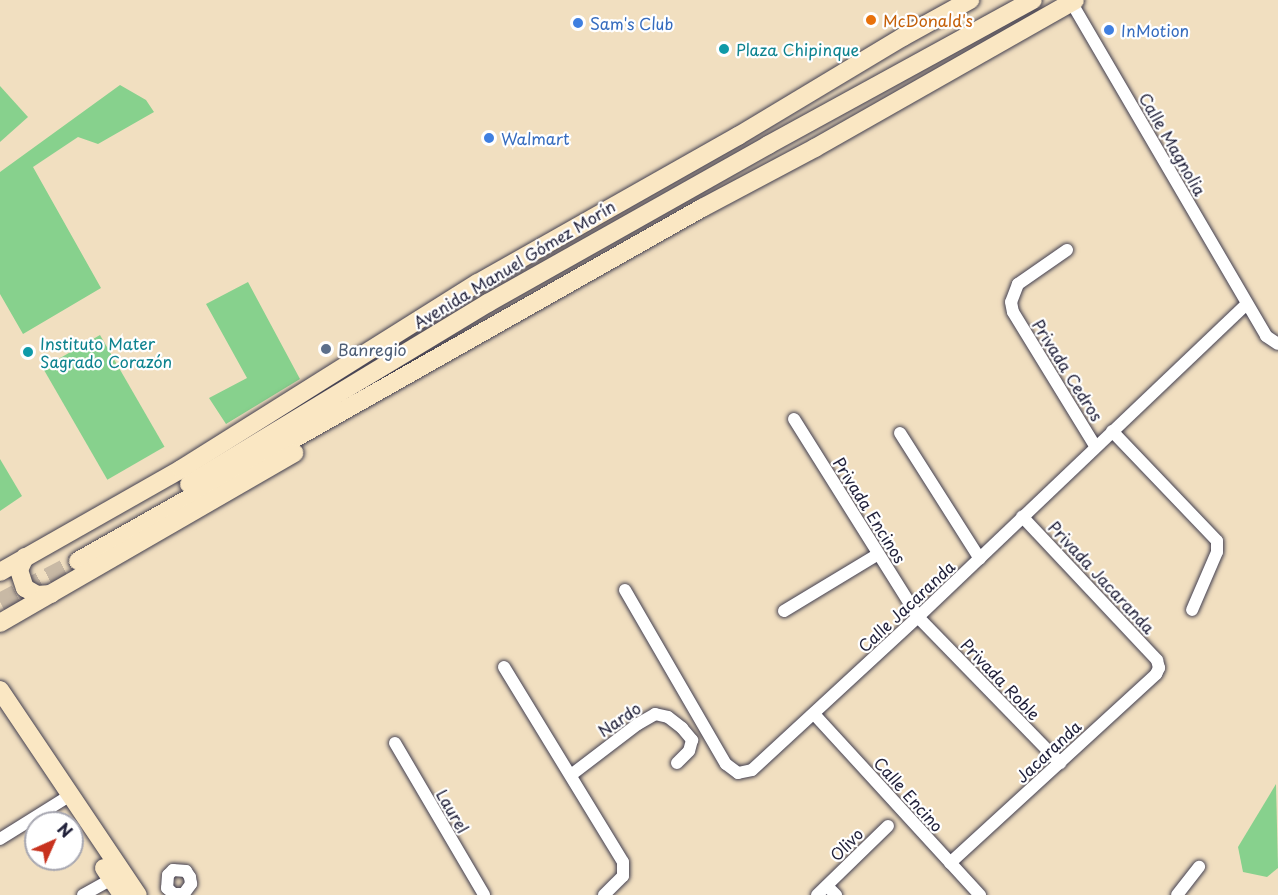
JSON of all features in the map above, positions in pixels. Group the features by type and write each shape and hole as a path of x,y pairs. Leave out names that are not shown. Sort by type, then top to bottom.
{"main road":[{"name":"Avenida Manuel Gómez Morín","path":"0,572 181,469 477,283 779,112 970,0"},
{"name":"Avenida Manuel Gómez Morín","path":"1033,0 768,145 479,308 75,556 350,409 702,207 815,148 1072,1"},
{"path":"849,70 903,70"},
{"path":"768,145 779,112"},
{"path":"612,206 629,205 675,191 685,192"},
{"path":"280,408 295,407 341,384 362,380"},
{"name":"Avenida Manuel Gómez Morín","path":"0,623 311,443 350,409"},
{"path":"25,557 19,570 25,588 37,594 51,594"},
{"path":"0,690 65,799"},
{"path":"0,709 117,876 138,895"},
{"path":"117,876 122,895"}],"street":[{"name":"Calle Magnolia","path":"1072,1 1269,341 1278,344"},
{"name":"Privada Cedros","path":"1067,250 1018,285 1011,302 1013,312 1095,446"},
{"name":"Calle Jacaranda","path":"625,590 732,770 738,772 752,770 980,559 1095,446 1247,304"},
{"name":"Privada Encinos","path":"794,419 877,555 918,617"},
{"path":"1112,431 1217,541 1217,552 1192,610"},
{"path":"900,433 980,559"},
{"name":"Privada Jacaranda","path":"1022,516 1157,660"},
{"path":"784,611 877,555"},
{"name":"Privada Roble","path":"918,617 1060,763"},
{"name":"Jacaranda","path":"950,863 1156,674 1159,668 1157,660"},
{"path":"504,667 623,862 623,876 604,895"},
{"name":"Nardo","path":"571,775 638,723 655,714 668,717 692,740 689,751 677,763"},
{"name":"Calle Encino","path":"814,714 980,895"},
{"name":"Laurel","path":"394,743 484,895"},
{"path":"0,839 65,799"},
{"name":"Olivo","path":"817,895 832,890 888,826"},
{"path":"1178,895 1199,867"},
{"path":"180,869 190,877 189,890 183,894 164,892 168,875 180,869"},
{"path":"83,895 117,876"}],"green space":[{"path":"120,85 146,100 154,112 98,144 78,137 33,167 101,288 23,334 0,294 0,172"},
{"path":"0,86 28,117 0,142"},
{"path":"248,282 300,379 226,424 209,398 247,378 206,304"},
{"path":"100,335 165,447 107,480 43,368"},
{"path":"0,459 22,496 0,511"},
{"path":"1276,784 1278,868 1267,877 1243,872 1238,847"}],"tunnel":[{"path":"0,602 78,561"}],"place":[{"name":"McDonald's","path":"871,20"},
{"name":"Sam's Club","path":"578,23"},
{"name":"InMotion","path":"1109,30"},
{"name":"Plaza Chipinque","path":"724,49"},
{"name":"Walmart","path":"489,138"},
{"name":"Banregio","path":"326,349"},
{"name":"Instituto Mater Sagrado Corazón","path":"28,352"}]}
